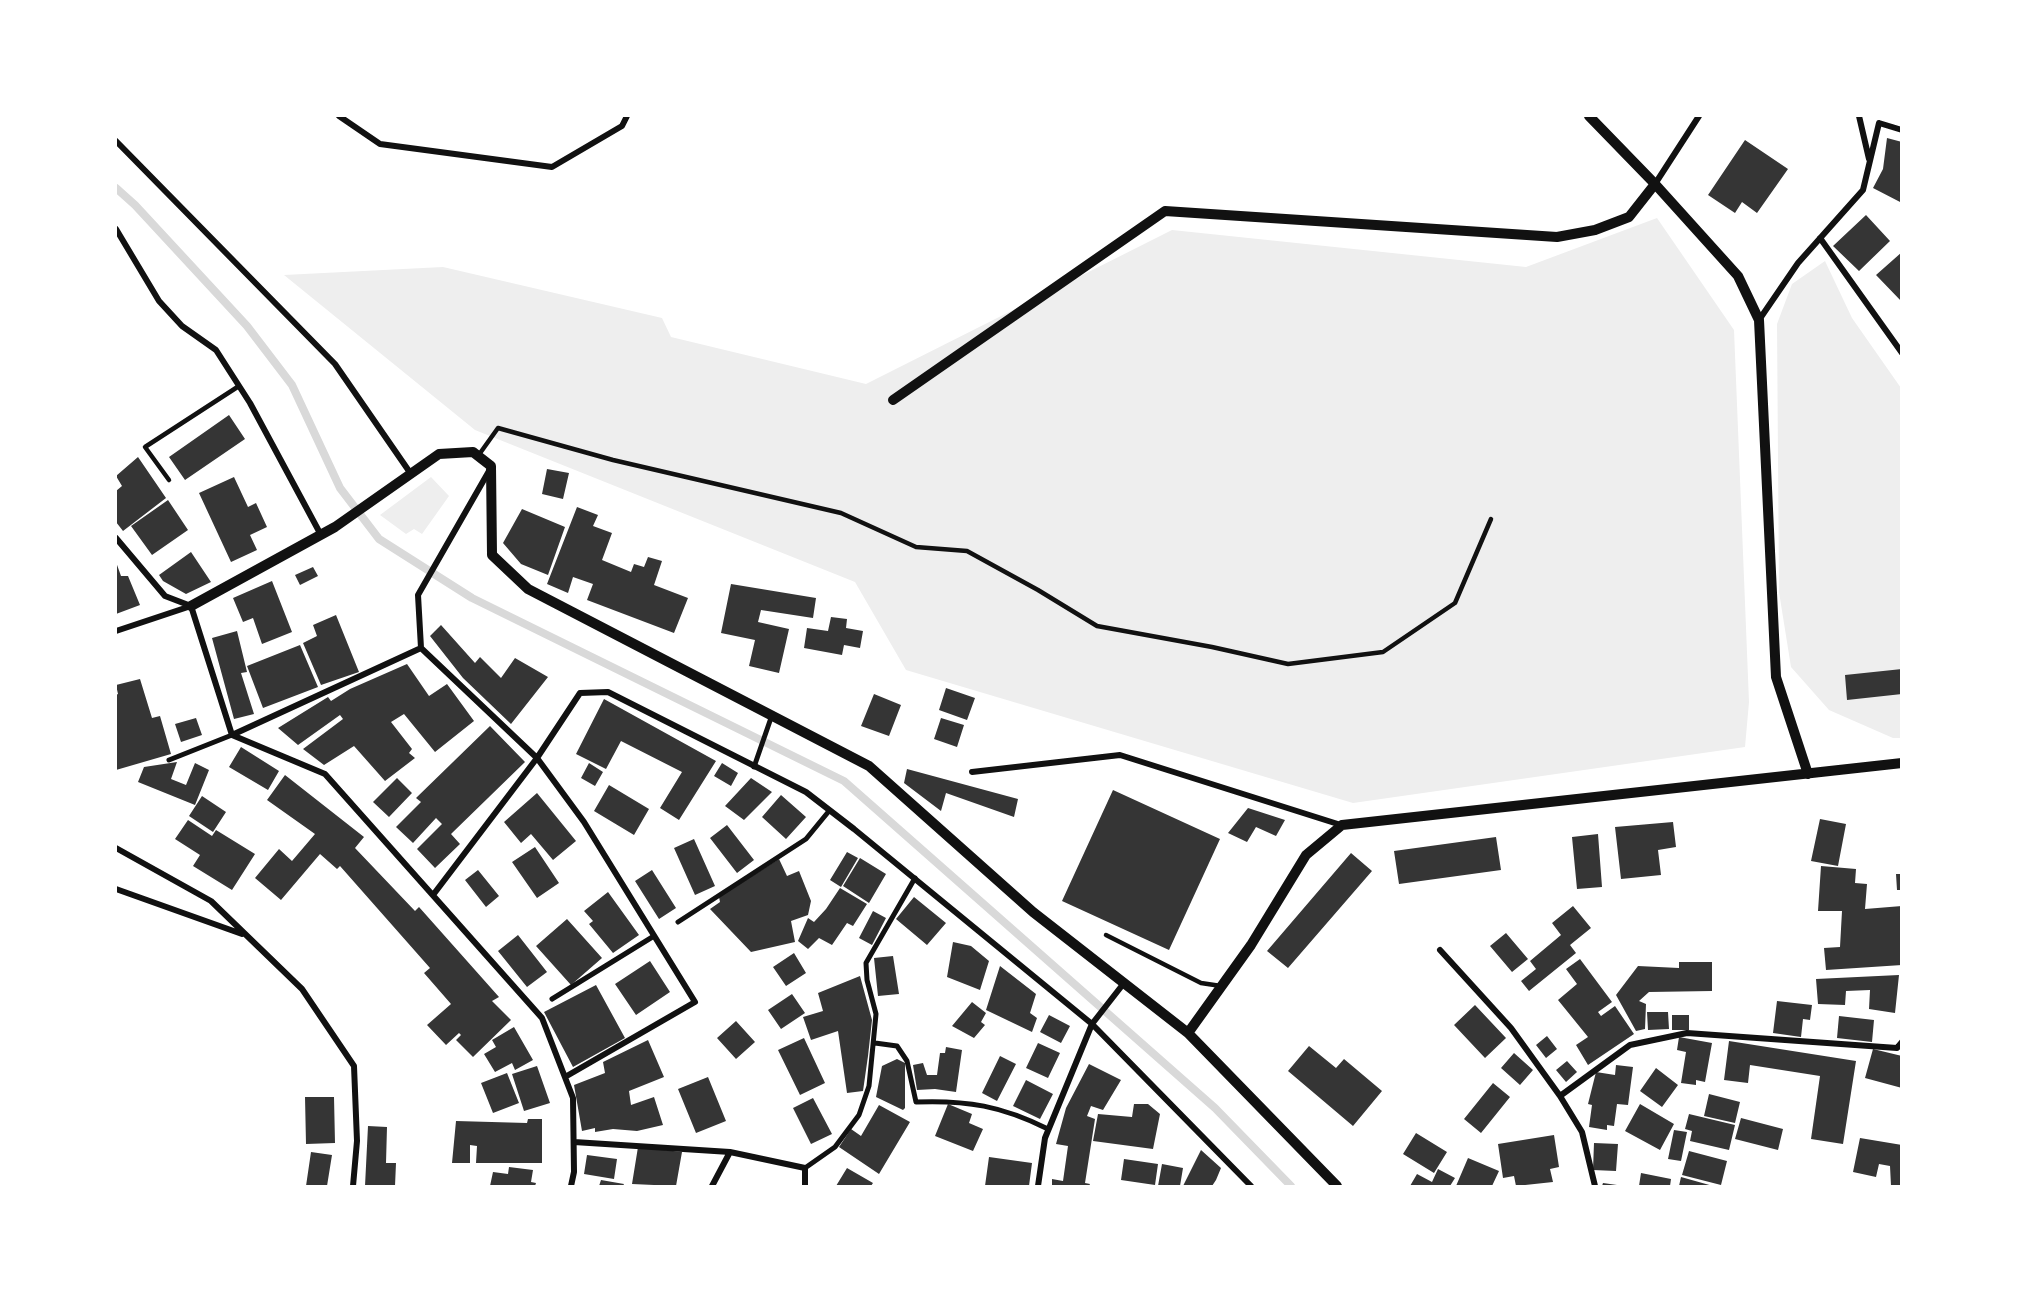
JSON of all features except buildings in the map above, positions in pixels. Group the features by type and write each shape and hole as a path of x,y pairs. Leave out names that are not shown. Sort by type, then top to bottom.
{"street":[{"path":"339,116 380,144 552,166 622,126 627,116"},
{"path":"1589,116 1655,184 1738,276 1759,320 1776,677 1808,774"},
{"path":"893,400 1166,211 1557,237 1595,230 1629,217 1655,184 1699,116"},
{"path":"1859,116 1869,162"},
{"path":"1759,320 1798,263 1863,190 1879,123 1902,130"},
{"path":"116,141 335,364 411,474"},
{"path":"116,229 159,301 182,326 216,350 239,386 321,535"},
{"path":"1820,238 1902,352"},
{"path":"116,631 191,606 336,527 439,454 473,452 491,466"},
{"path":"491,466 418,595 422,648 537,758 584,822 695,1002 565,1077"},
{"path":"491,466 492,555 528,589 771,720 869,766 1033,912 1188,1033 1337,1186"},
{"path":"116,538 165,596 191,606"},
{"path":"191,606 232,735 325,774 542,1018 573,1098 574,1172 571,1186"},
{"path":"169,760 232,735 422,648"},
{"path":"433,895 537,758 580,693 608,692 806,792 1092,1024 1251,1186"},
{"path":"754,767 771,720"},
{"path":"972,772 1120,755 1342,825 1536,805 1902,762"},
{"path":"678,922 806,839 829,811"},
{"path":"1188,1033 1251,945 1306,855 1342,825"},
{"path":"116,848 211,902 302,989 354,1066 357,1141 353,1186"},
{"path":"574,1142 730,1152 805,1168 835,1148 859,1115 869,1086 875,1043 876,1014 867,980 866,963 915,879"},
{"path":"116,889 245,935"},
{"path":"552,999 654,936"},
{"path":"1440,950 1512,1028 1560,1096 1582,1132 1595,1186"},
{"path":"1038,1186 1048,1129 1092,1024 1124,983"},
{"path":"1560,1096 1630,1045 1687,1033 1897,1048 1902,1042"},
{"path":"875,1043 897,1046 907,1061 916,1102 956,1101 997,1108 1048,1129"},
{"path":"712,1186 730,1152"},
{"path":"805,1168 805,1186"}],"lane":[{"path":"169,480 146,447 239,386"},
{"path":"478,456 498,428 613,460 841,513 916,547 967,551 1097,626 1212,647 1288,664 1383,652 1455,603 1491,519"},
{"path":"1106,935 1201,983 1221,986"}],"shaded area":[{"path":"1657,218 1734,330 1749,702 1745,747 1353,803 906,670 855,582 475,430 284,275 443,267 662,318 671,337 866,384 1172,230 1526,267"},
{"path":"1825,261 1852,318 1901,388 1901,738 1893,738 1829,710 1791,667 1779,592 1777,324 1792,284"},
{"path":"431,477 449,496 422,534 414,529 406,534 380,515"}],"waterway":[{"path":"116,188 135,205 247,326 292,385 340,488 379,539 472,598 844,781 1215,1108 1291,1186"}]}
